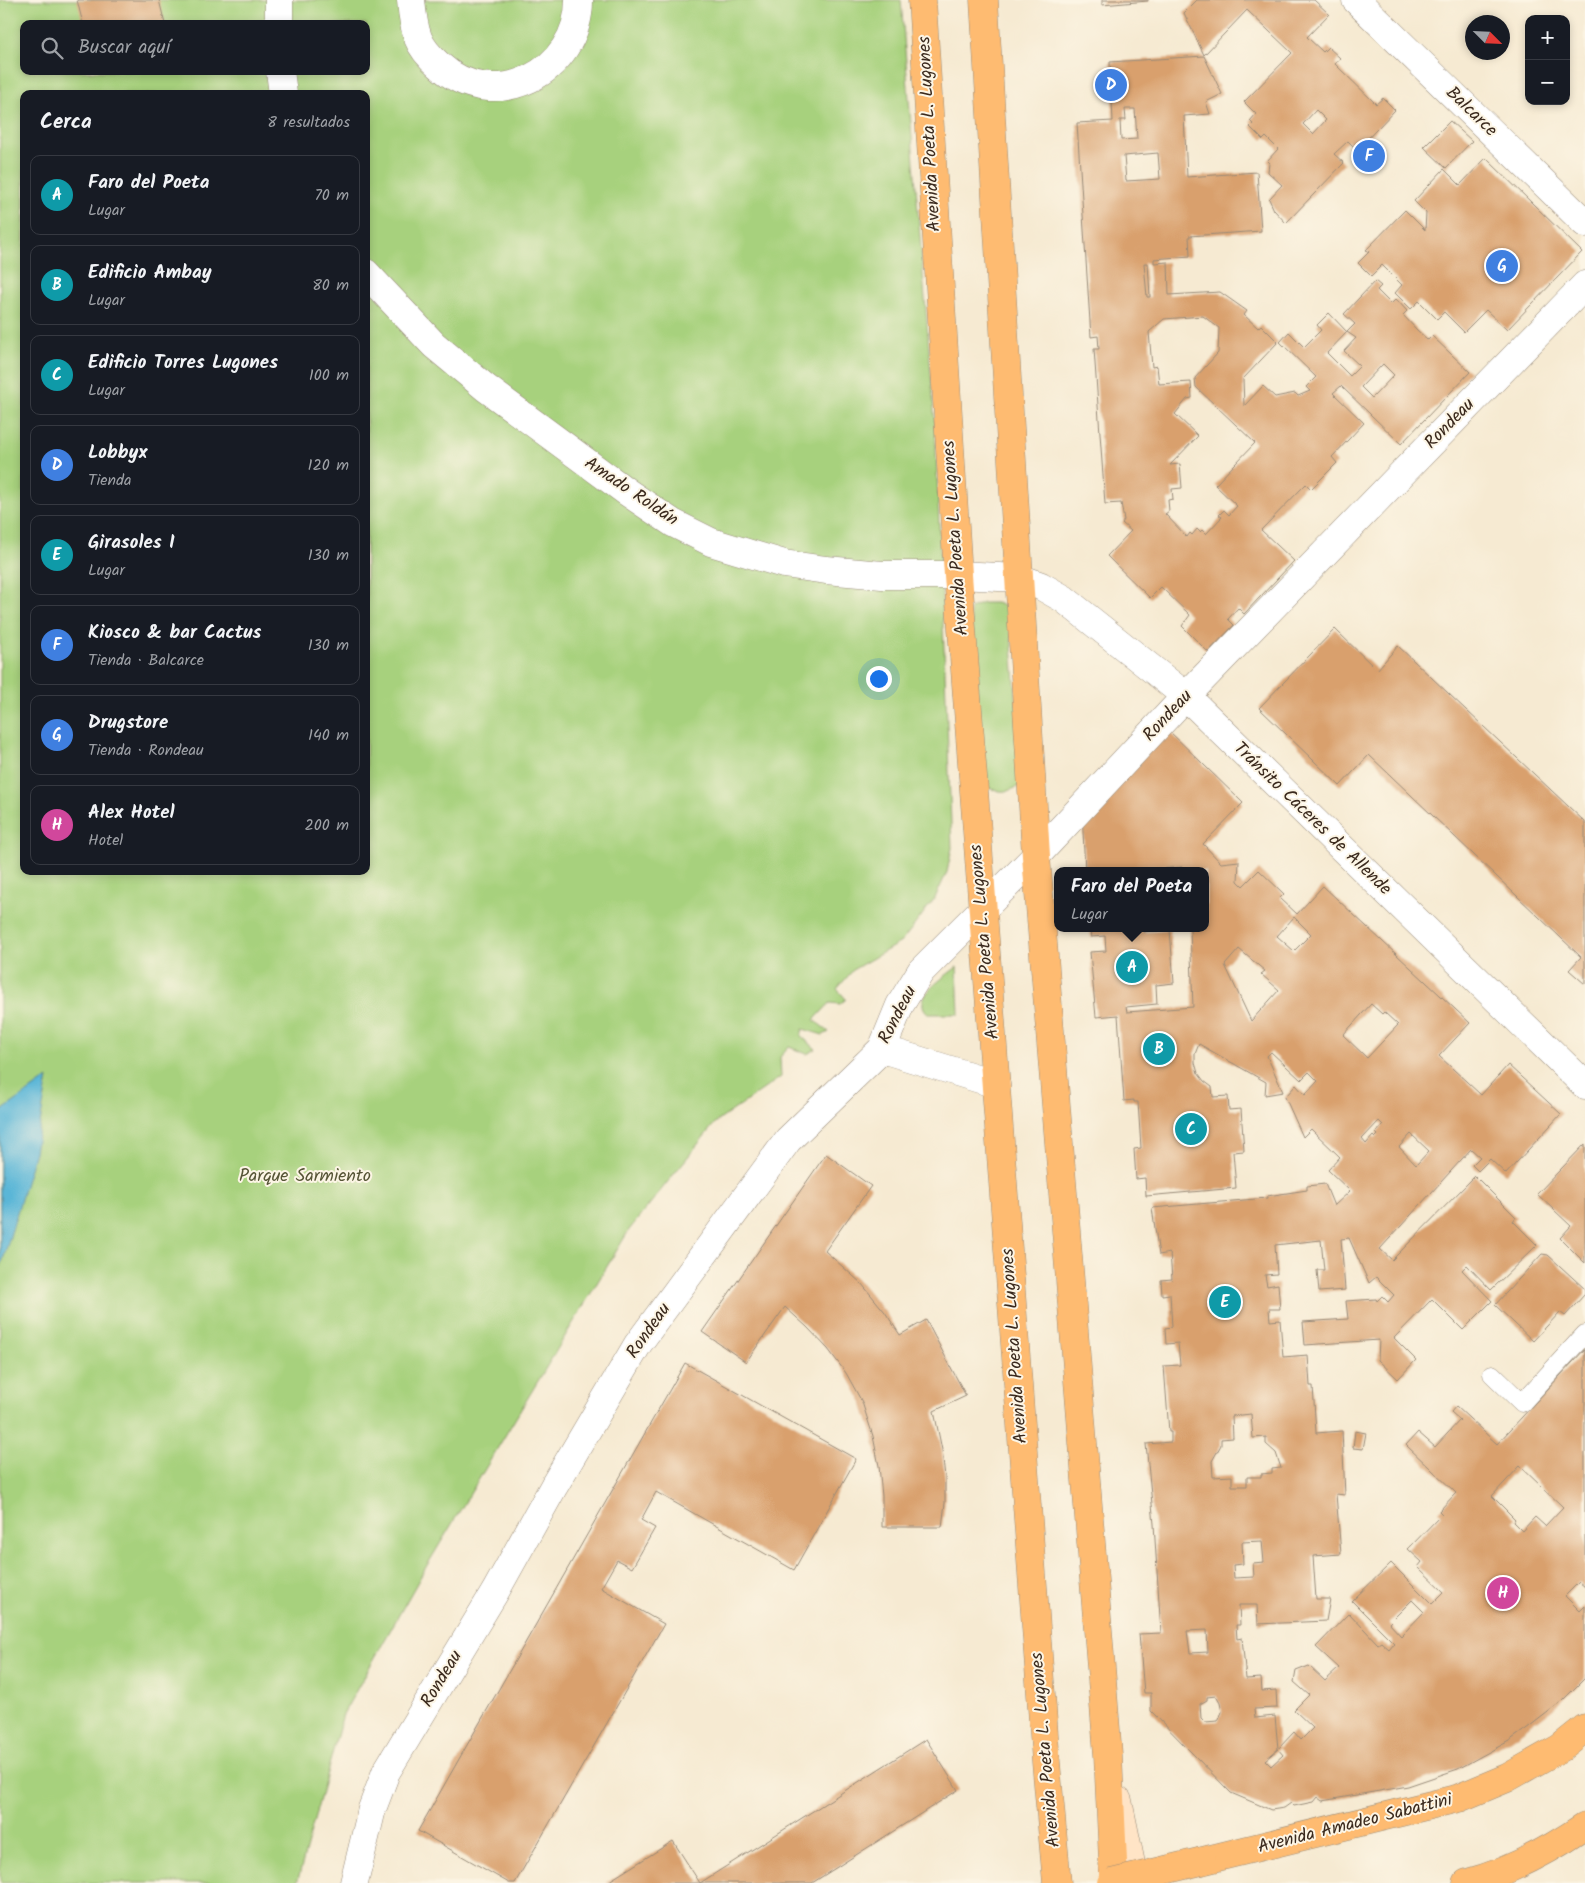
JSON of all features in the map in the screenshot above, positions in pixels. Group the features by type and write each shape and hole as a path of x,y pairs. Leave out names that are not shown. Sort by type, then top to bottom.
{"main road":[{"name":"Avenida Poeta L. Lugones","path":"922,0 958,575 982,910 1046,1762 1057,1883"},
{"path":"984,0 1036,856 1108,1755 1113,1883"},
{"name":"Avenida Amadeo Sabattini","path":"1113,1883 1459,1798 1507,1778 1560,1748 1585,1728"},
{"path":"1108,1755 1135,1883"},
{"path":"1046,1762 1048,1883"},
{"path":"1467,1883 1484,1879 1541,1854 1585,1826"}],"street":[{"path":"279,0 279,20"},
{"path":"411,0 418,37 436,62 459,79 493,87 508,86 527,81 544,71 559,58 574,32 579,0"},
{"name":"Balcarce","path":"1356,0 1585,223"},
{"path":"281,75 282,90"},
{"name":"Amado Roldán","path":"370,277 434,345 486,388 627,492 673,523 711,542 755,557 784,564 826,570 882,574 1019,578"},
{"name":"Rondeau","path":"354,1883 372,1809 386,1772 495,1592 554,1486 638,1344 788,1140 882,1049 900,1005 922,972 1036,856 1186,696 1585,285"},
{"name":"Tránsito Cáceres de Allende","path":"1019,578 1042,586 1064,600 1186,696 1585,1085"},
{"path":"882,1049 996,1084"}],"lane":[{"path":"1492,1374 1522,1403 1585,1334"}],"green space":[{"name":"Parque Sarmiento","path":"0,0 901,0 935,424 952,848 947,872 935,898 901,942 854,969 837,989 846,999 840,1004 830,1003 814,1020 829,1032 823,1035 803,1029 801,1036 816,1049 807,1054 789,1047 780,1057 781,1077 715,1123 629,1230 426,1567 343,1714 297,1883 0,1883"},
{"path":"983,603 996,603 1009,608 1023,783 1013,789 1004,791 994,790 984,785 970,608"},
{"path":"957,967 959,1014 929,1014 924,1008 923,1002 926,995 931,988"}],"water":[{"path":"48,1078 35,1152 0,1270 0,1112"}],"building":[{"path":"77,0 159,0 164,20 82,20"},
{"path":"1102,0 1148,0 1148,1 1102,5"},
{"path":"1197,0 1314,0 1329,14 1307,37 1323,52 1328,47 1340,58 1335,64 1376,104 1383,98 1395,110 1357,150 1348,141 1334,154 1344,163 1286,223 1274,210 1269,199 1282,185 1268,172 1269,163 1267,161 1278,149 1266,137 1263,140 1250,127 1253,124 1250,121 1256,114 1244,102 1292,53 1247,10 1204,55 1184,13","holes":["1316,110 1326,120 1313,134 1303,124"]},
{"path":"1204,56 1222,94 1206,102 1210,114 1184,116 1187,177 1257,172 1261,231 1189,236 1190,256 1154,259 1154,263 1168,262 1169,295 1220,292 1247,311 1244,315 1258,328 1261,325 1278,342 1243,379 1244,406 1263,386 1275,397 1295,393 1298,396 1310,391 1306,387 1316,377 1280,342 1289,332 1304,347 1321,330 1317,325 1329,313 1347,332 1355,324 1344,314 1375,281 1381,286 1377,290 1391,304 1396,299 1407,311 1403,315 1417,330 1428,340 1432,336 1470,372 1401,444 1341,386 1333,393 1364,423 1332,457 1337,463 1311,489 1306,484 1261,530 1294,561 1244,614 1238,608 1228,619 1234,625 1208,652 1182,626 1190,615 1161,587 1150,598 1107,556 1131,531 1122,523 1124,520 1121,503 1105,504 1094,349 1099,349 1098,336 1091,337 1077,123 1113,121 1110,62","holes":["1125,109 1135,109 1137,139 1121,140 1120,120 1126,120","1158,153 1160,179 1126,181 1124,156","1144,263 1148,263 1150,297 1147,297","1203,316 1219,328 1218,353 1195,378 1196,387 1255,443 1215,485 1237,506 1229,515 1224,510 1219,515 1222,517 1206,534 1202,530 1200,532 1197,529 1192,535 1190,533 1187,537 1165,514 1169,511 1168,500 1173,499 1172,489 1182,488 1180,464 1170,465 1198,436 1175,414 1187,399 1192,398 1191,382 1159,384 1157,366 1152,367 1149,332 1164,319","1347,332 1356,338 1344,351 1360,366 1350,376 1327,353","1383,364 1394,375 1372,398 1361,387"]},
{"path":"1450,121 1472,141 1446,168 1424,147"},
{"path":"1486,158 1582,252 1507,330 1486,310 1464,332 1444,312 1437,319 1419,301 1411,309 1395,293 1402,285 1382,265 1371,276 1358,263 1369,252 1366,250 1405,210 1425,230 1426,213 1414,201 1444,169 1460,185"},
{"path":"1335,629 1377,670 1398,646 1585,822 1585,984 1569,970 1581,957 1369,755 1340,786 1259,708"},
{"path":"1165,727 1243,803 1203,844 1221,863 1239,861 1238,881 1243,886 1259,870 1284,894 1280,898 1297,914 1323,886 1470,1023 1439,1056 1481,1095 1508,1065 1561,1114 1506,1174 1490,1159 1478,1171 1472,1165 1480,1157 1471,1149 1380,1249 1392,1260 1475,1176 1516,1217 1513,1221 1537,1245 1491,1290 1467,1265 1462,1270 1492,1301 1463,1330 1432,1299 1394,1338 1416,1360 1398,1379 1378,1360 1379,1340 1305,1345 1303,1322 1348,1319 1346,1301 1376,1299 1377,1301 1382,1296 1388,1302 1394,1295 1376,1277 1369,1283 1349,1238 1341,1239 1345,1290 1319,1292 1317,1270 1324,1270 1321,1240 1275,1245 1277,1274 1265,1275 1267,1286 1278,1284 1280,1309 1269,1309 1270,1321 1280,1320 1283,1357 1308,1355 1310,1386 1313,1386 1316,1433 1342,1431 1345,1495 1336,1494 1341,1554 1313,1556 1316,1599 1330,1599 1326,1621 1258,1624 1257,1605 1239,1605 1240,1625 1236,1625 1237,1639 1242,1638 1246,1679 1261,1678 1262,1691 1276,1690 1277,1708 1254,1709 1255,1718 1275,1716 1278,1749 1294,1732 1301,1740 1313,1728 1294,1710 1309,1695 1294,1682 1296,1671 1309,1666 1325,1681 1339,1668 1316,1647 1349,1613 1378,1644 1381,1642 1389,1649 1394,1643 1352,1601 1391,1563 1432,1604 1444,1592 1418,1567 1422,1562 1408,1549 1442,1514 1439,1511 1456,1493 1406,1445 1418,1432 1435,1447 1460,1420 1451,1412 1456,1406 1497,1444 1585,1349 1585,1587 1579,1582 1565,1596 1580,1611 1585,1606 1585,1678 1561,1702 1526,1729 1509,1741 1458,1769 1408,1786 1322,1801 1317,1797 1313,1802 1294,1806 1291,1803 1284,1808 1271,1810 1231,1793 1151,1711 1151,1693 1144,1693 1139,1634 1161,1633 1154,1524 1146,1444 1171,1442 1164,1366 1180,1365 1178,1343 1166,1344 1165,1328 1172,1327 1170,1294 1162,1295 1161,1280 1172,1279 1170,1253 1159,1255 1152,1208 1267,1198 1267,1196 1307,1190 1307,1186 1325,1184 1334,1206 1350,1191 1328,1170 1340,1157 1311,1129 1303,1137 1285,1097 1296,1085 1305,1095 1318,1081 1309,1072 1301,1080 1271,1052 1267,1056 1283,1092 1265,1095 1266,1082 1199,1044 1195,1054 1195,1063 1198,1073 1212,1087 1213,1097 1228,1096 1229,1110 1241,1109 1244,1151 1233,1152 1236,1188 1146,1196 1145,1178 1136,1179 1134,1149 1141,1148 1138,1102 1134,1102 1134,1100 1124,1101 1118,1015 1096,1017 1090,952 1106,951 1105,936 1091,937 1090,932 1170,932 1174,983 1156,985 1157,1004 1126,1007 1127,1012 1193,1007 1190,932 1209,932 1209,867 1085,867 1082,811","holes":["1294,917 1311,934 1294,951 1277,936","1239,949 1265,971 1261,974 1279,990 1251,1021 1225,965","1371,1004 1382,1014 1384,1012 1398,1025 1367,1058 1343,1035","1379,1121 1383,1125 1376,1133 1378,1135 1375,1138 1373,1136 1366,1144 1362,1139","1411,1134 1429,1151 1416,1165 1399,1147","1251,1414 1253,1438 1266,1437 1266,1444 1276,1453 1281,1468 1272,1469 1272,1473 1261,1474 1261,1477 1247,1477 1247,1486 1232,1486 1232,1476 1213,1477 1212,1461 1221,1445 1221,1439 1233,1438 1232,1416","1520,1466 1563,1507 1545,1526 1535,1517 1522,1531 1513,1522 1515,1519 1492,1496","1262,1541 1264,1562 1253,1563 1254,1577 1234,1578 1233,1565 1243,1564 1242,1542","1412,1600 1424,1612 1401,1636 1389,1623","1207,1630 1208,1652 1190,1653 1187,1631","1216,1696 1220,1703 1222,1712 1218,1721 1205,1722 1201,1718 1200,1704 1207,1700 1207,1697","1278,1749 1283,1755 1271,1766 1265,1760"]},
{"path":"1585,1144 1585,1263 1560,1238 1571,1226 1537,1194"},
{"path":"826,1154 871,1186 825,1251 861,1283 885,1312 900,1335 926,1320 966,1396 934,1411 945,1477 945,1503 942,1527 882,1527 882,1496 879,1466 873,1436 862,1402 846,1373 828,1349 785,1307 746,1362 702,1332"},
{"path":"1542,1254 1548,1255 1585,1289 1585,1294 1565,1316 1560,1312 1533,1341 1495,1305"},
{"path":"685,1363 856,1459 794,1570 656,1492 641,1520 655,1528 632,1568 617,1560 601,1588 664,1624 515,1883 509,1883 418,1831"},
{"path":"1355,1431 1366,1433 1363,1449 1353,1448"},
{"path":"926,1739 958,1790 812,1883 700,1883"},
{"path":"673,1841 700,1883 606,1883"}],"place":[{"name":"Lobbyx","path":"1111,85"},
{"name":"Kiosco & bar Cactus","path":"1369,156"},
{"name":"Drugstore","path":"1502,266"},
{"name":"Faro del Poeta","path":"1132,967"},
{"name":"Edificio Ambay","path":"1159,1049"},
{"name":"Edificio Torres Lugones","path":"1191,1129"},
{"name":"Girasoles I","path":"1225,1302"},
{"name":"Alex Hotel","path":"1503,1593"}]}
